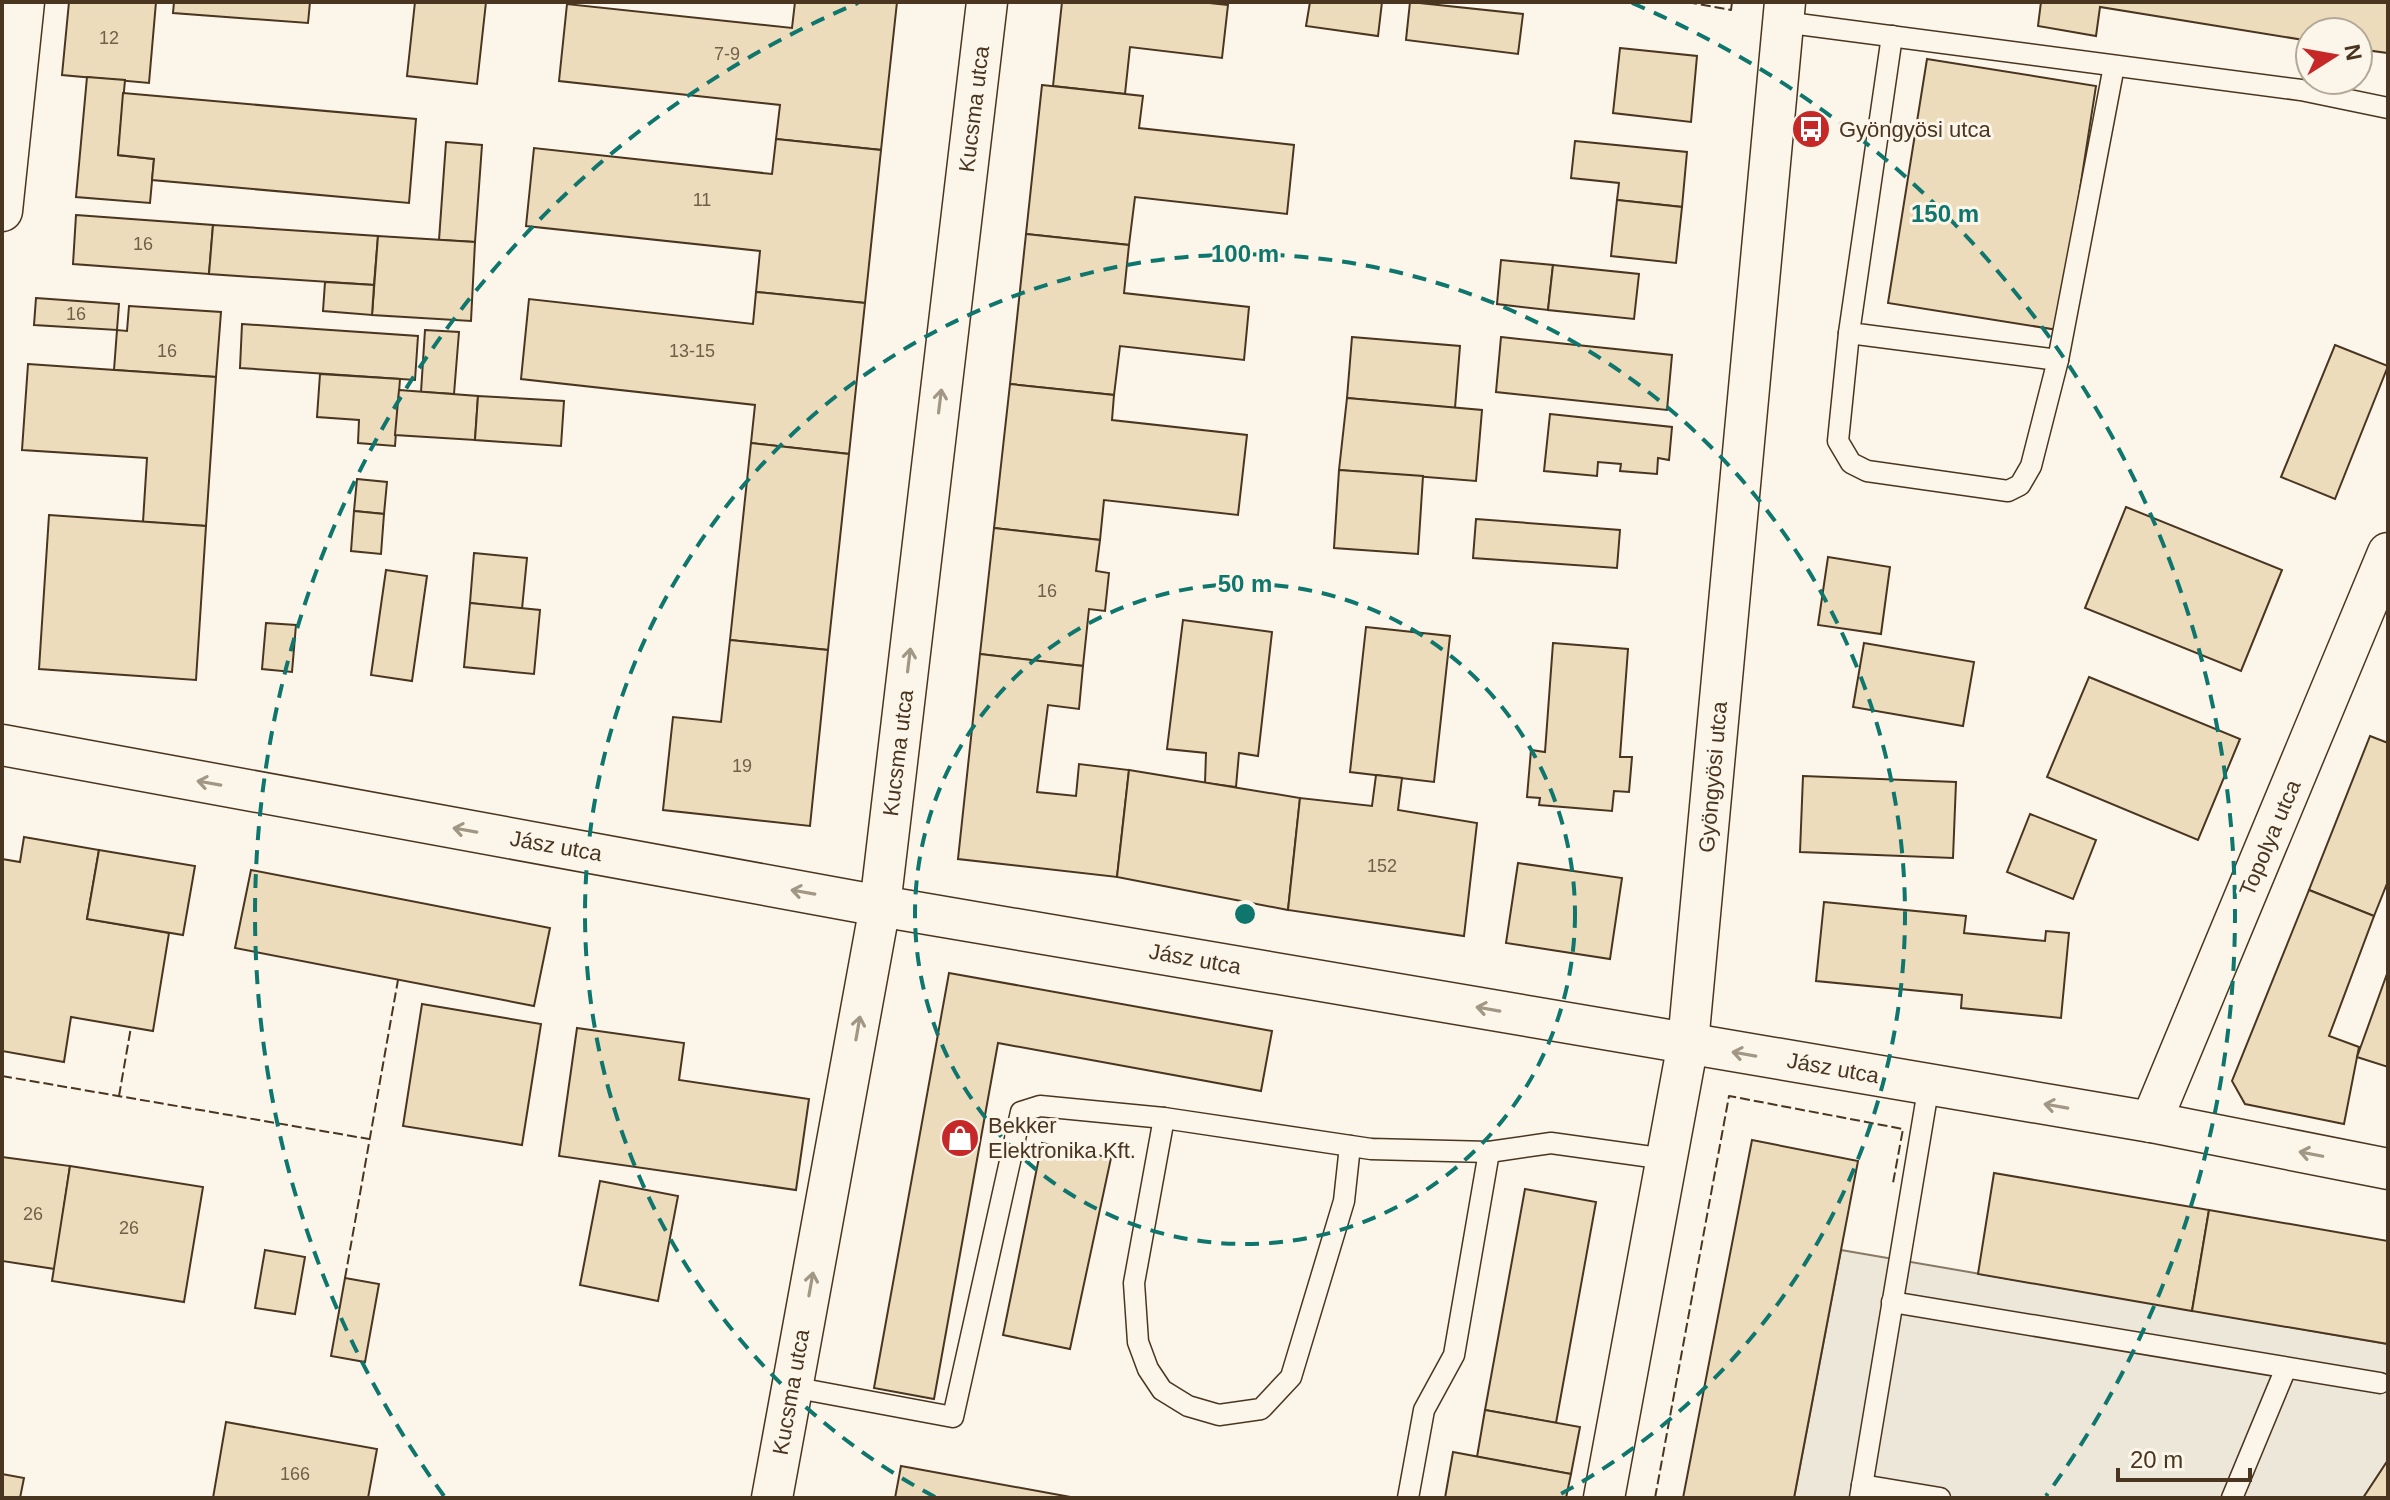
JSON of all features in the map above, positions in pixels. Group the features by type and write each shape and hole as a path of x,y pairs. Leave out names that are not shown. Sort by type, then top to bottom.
{"street":[{"path":"2,211 24,2"},
{"name":"Kucsma utca","path":"772,1498 880,906 987,2"},
{"name":"Gyöngyösi utca","path":"1604,1498 1688,1043 1784,12"},
{"name":"Topolya utca","path":"2151,1122 2388,553"},
{"name":"Jász utca","path":"2,745 880,906 2151,1122 2388,1169"}],"lane":[{"path":"1784,12 1892,36 2301,90 2388,108"},
{"path":"1892,36 1849,333 1838,441 1851,463 1867,471 2008,491 2020,485 2031,466 2058,360 2114,66"},
{"path":"1849,333 2058,360"},
{"path":"1929,1084 1861,1492 1940,1498"},
{"path":"792,1387 953,1417 1021,1112 1040,1106 1164,1118 1350,1146 1489,1152 1551,1143 1666,1159"},
{"path":"1164,1118 1134,1283 1138,1342 1148,1369 1162,1390 1188,1406 1219,1415 1261,1409 1291,1377 1344,1201 1350,1146"},
{"path":"1408,1498 1424,1410 1454,1355 1489,1152"},
{"path":"1892,1302 2380,1383"},
{"path":"2232,1498 2286,1368"}],"shaded area":[{"path":"1841,1250 2388,1344 2388,1460 2363,1498 1794,1498"}],"building":[{"path":"69,2 156,2 149,83 62,75"},
{"path":"174,2 310,2 308,23 173,13"},
{"path":"415,2 486,2 477,84 407,76"},
{"path":"795,2 897,2 881,150 776,139 780,105 559,81 567,4 792,28"},
{"path":"1062,2 1200,2 1228,5 1222,58 1130,47 1125,94 1053,86"},
{"path":"1310,2 1382,2 1378,36 1306,26"},
{"path":"1410,2 1523,14 1518,54 1406,40"},
{"path":"2041,2 2388,2 2388,53 2374,51 2374,16 2294,16 2294,38 2100,7 2096,36 2038,26"},
{"path":"1620,48 1697,56 1691,122 1613,113"},
{"path":"1927,59 2096,86 2058,330 1888,303"},
{"path":"87,77 125,80 118,155 154,159 150,203 76,197"},
{"path":"1042,85 1143,96 1139,128 1294,145 1287,214 1135,197 1129,245 1026,234"},
{"path":"123,93 416,119 409,203 152,180 154,159 118,155"},
{"path":"776,139 881,150 865,303 756,292 760,251 526,226 534,148 772,174"},
{"path":"1575,141 1687,152 1682,207 1617,200 1619,183 1571,178"},
{"path":"446,142 482,145 475,242 439,240"},
{"path":"1617,200 1682,207 1676,263 1611,256"},
{"path":"76,215 213,225 209,274 73,264"},
{"path":"213,225 378,236 374,285 209,274"},
{"path":"1026,234 1129,245 1124,293 1249,307 1244,360 1120,346 1114,395 1010,384"},
{"path":"378,236 475,242 471,321 372,315"},
{"path":"1501,260 1553,265 1548,310 1497,304"},
{"path":"1553,265 1639,274 1634,319 1548,310"},
{"path":"325,282 374,285 372,315 323,311"},
{"path":"756,292 865,303 849,454 751,443 755,405 521,379 529,299 753,324"},
{"path":"36,298 119,304 117,330 34,325"},
{"path":"129,306 221,312 216,377 114,370 117,330 127,331"},
{"path":"242,324 418,336 415,380 240,368"},
{"path":"425,330 459,332 454,394 421,392"},
{"path":"1352,337 1460,346 1455,408 1347,398"},
{"path":"1501,337 1672,355 1667,410 1496,392"},
{"path":"2335,345 2388,366 2335,499 2281,477"},
{"path":"28,364 216,377 206,526 143,522 147,458 22,450"},
{"path":"320,374 400,379 395,446 358,443 359,420 317,417"},
{"path":"1010,384 1114,395 1112,420 1247,435 1238,515 1104,500 1100,540 994,528"},
{"path":"399,390 478,396 475,440 395,435"},
{"path":"478,396 564,401 561,446 475,440"},
{"path":"1347,398 1482,410 1476,481 1339,470"},
{"path":"1550,414 1672,427 1669,460 1658,458 1657,474 1620,471 1621,464 1598,462 1597,476 1544,471"},
{"path":"751,443 849,454 828,650 730,640"},
{"path":"1339,470 1423,476 1418,554 1334,548"},
{"path":"357,479 387,482 384,514 354,511"},
{"path":"2126,507 2282,570 2241,671 2085,608"},
{"path":"354,511 384,514 381,554 351,551"},
{"path":"49,515 206,526 196,680 39,669"},
{"path":"1476,519 1620,530 1617,568 1473,558"},
{"path":"994,528 1100,540 1096,571 1109,573 1105,611 1089,609 1083,666 980,654"},
{"path":"474,553 527,558 522,609 470,603"},
{"path":"1828,557 1890,567 1881,634 1818,625"},
{"path":"386,570 427,576 412,681 371,675"},
{"path":"470,603 540,610 534,674 464,667"},
{"path":"1183,620 1272,632 1258,756 1239,753 1236,787 1205,783 1206,753 1167,749"},
{"path":"266,623 296,625 292,672 262,669"},
{"path":"1366,627 1450,636 1434,782 1350,772"},
{"path":"730,640 828,650 810,826 663,810 673,717 721,722"},
{"path":"1553,643 1628,649 1620,757 1632,757 1629,792 1614,791 1612,811 1539,805 1540,798 1527,797 1531,750 1545,752"},
{"path":"1864,643 1974,662 1963,726 1853,707"},
{"path":"980,654 1083,666 1079,709 1048,705 1037,792 1076,796 1079,764 1129,770 1117,877 958,859"},
{"path":"2089,677 2240,739 2198,840 2047,777"},
{"path":"2370,736 2388,743 2388,881 2374,916 2309,890"},
{"path":"1129,770 1300,798 1288,910 1117,877"},
{"path":"1376,775 1402,778 1398,810 1477,823 1464,936 1288,910 1300,798 1372,806"},
{"path":"1803,776 1956,782 1953,858 1800,852"},
{"path":"2030,814 2096,840 2073,899 2007,872"},
{"path":"24,837 99,850 87,919 169,933 153,1031 71,1017 64,1062 2,1051 2,859 20,862"},
{"path":"99,850 195,866 183,935 87,919"},
{"path":"1518,863 1622,878 1610,959 1506,943"},
{"path":"251,870 550,928 534,1006 235,948"},
{"path":"2309,890 2374,916 2329,1036 2359,1047 2344,1124 2245,1104 2232,1081"},
{"path":"1824,902 1966,916 1964,933 2045,941 2046,931 2069,933 2061,1018 1961,1008 1962,995 1816,981"},
{"path":"2388,971 2388,1067 2357,1057"},
{"path":"949,973 1272,1031 1261,1091 998,1043 934,1399 874,1388"},
{"path":"422,1004 541,1024 522,1145 403,1126"},
{"path":"577,1028 684,1043 679,1080 809,1099 796,1190 559,1156"},
{"path":"1752,1140 1858,1161 1794,1498 1683,1498"},
{"path":"1042,1143 1111,1158 1070,1349 1003,1335"},
{"path":"2,1157 70,1166 55,1269 2,1261"},
{"path":"70,1166 203,1187 184,1302 52,1281"},
{"path":"1994,1173 2209,1210 2192,1311 1978,1274"},
{"path":"600,1181 678,1196 658,1301 580,1285"},
{"path":"1525,1189 1596,1202 1556,1423 1485,1410"},
{"path":"2209,1210 2388,1241 2388,1344 2192,1311"},
{"path":"265,1250 305,1257 295,1314 255,1308"},
{"path":"345,1278 379,1284 365,1362 331,1356"},
{"path":"1485,1410 1580,1427 1571,1474 1477,1457"},
{"path":"226,1422 377,1449 368,1498 213,1498"},
{"path":"1453,1452 1571,1474 1566,1498 1445,1498"},
{"path":"2388,1460 2388,1498 2363,1498"},
{"path":"901,1466 1076,1498 895,1498"},
{"path":"2,1474 24,1478 20,1498 2,1498"}],"fence":[{"path":"1687,2 1731,10 1732,2"},
{"path":"345,1278 398,980"},
{"path":"119,1096 131,1027"},
{"path":"2,1076 369,1139"},
{"path":"1655,1498 1729,1096 1903,1129 1893,1183"}],"place":[{"name":"Gyöngyösi utca","path":"1811,129"},
{"name":"Bekker Elektronika Kft.","path":"960,1138"}]}
